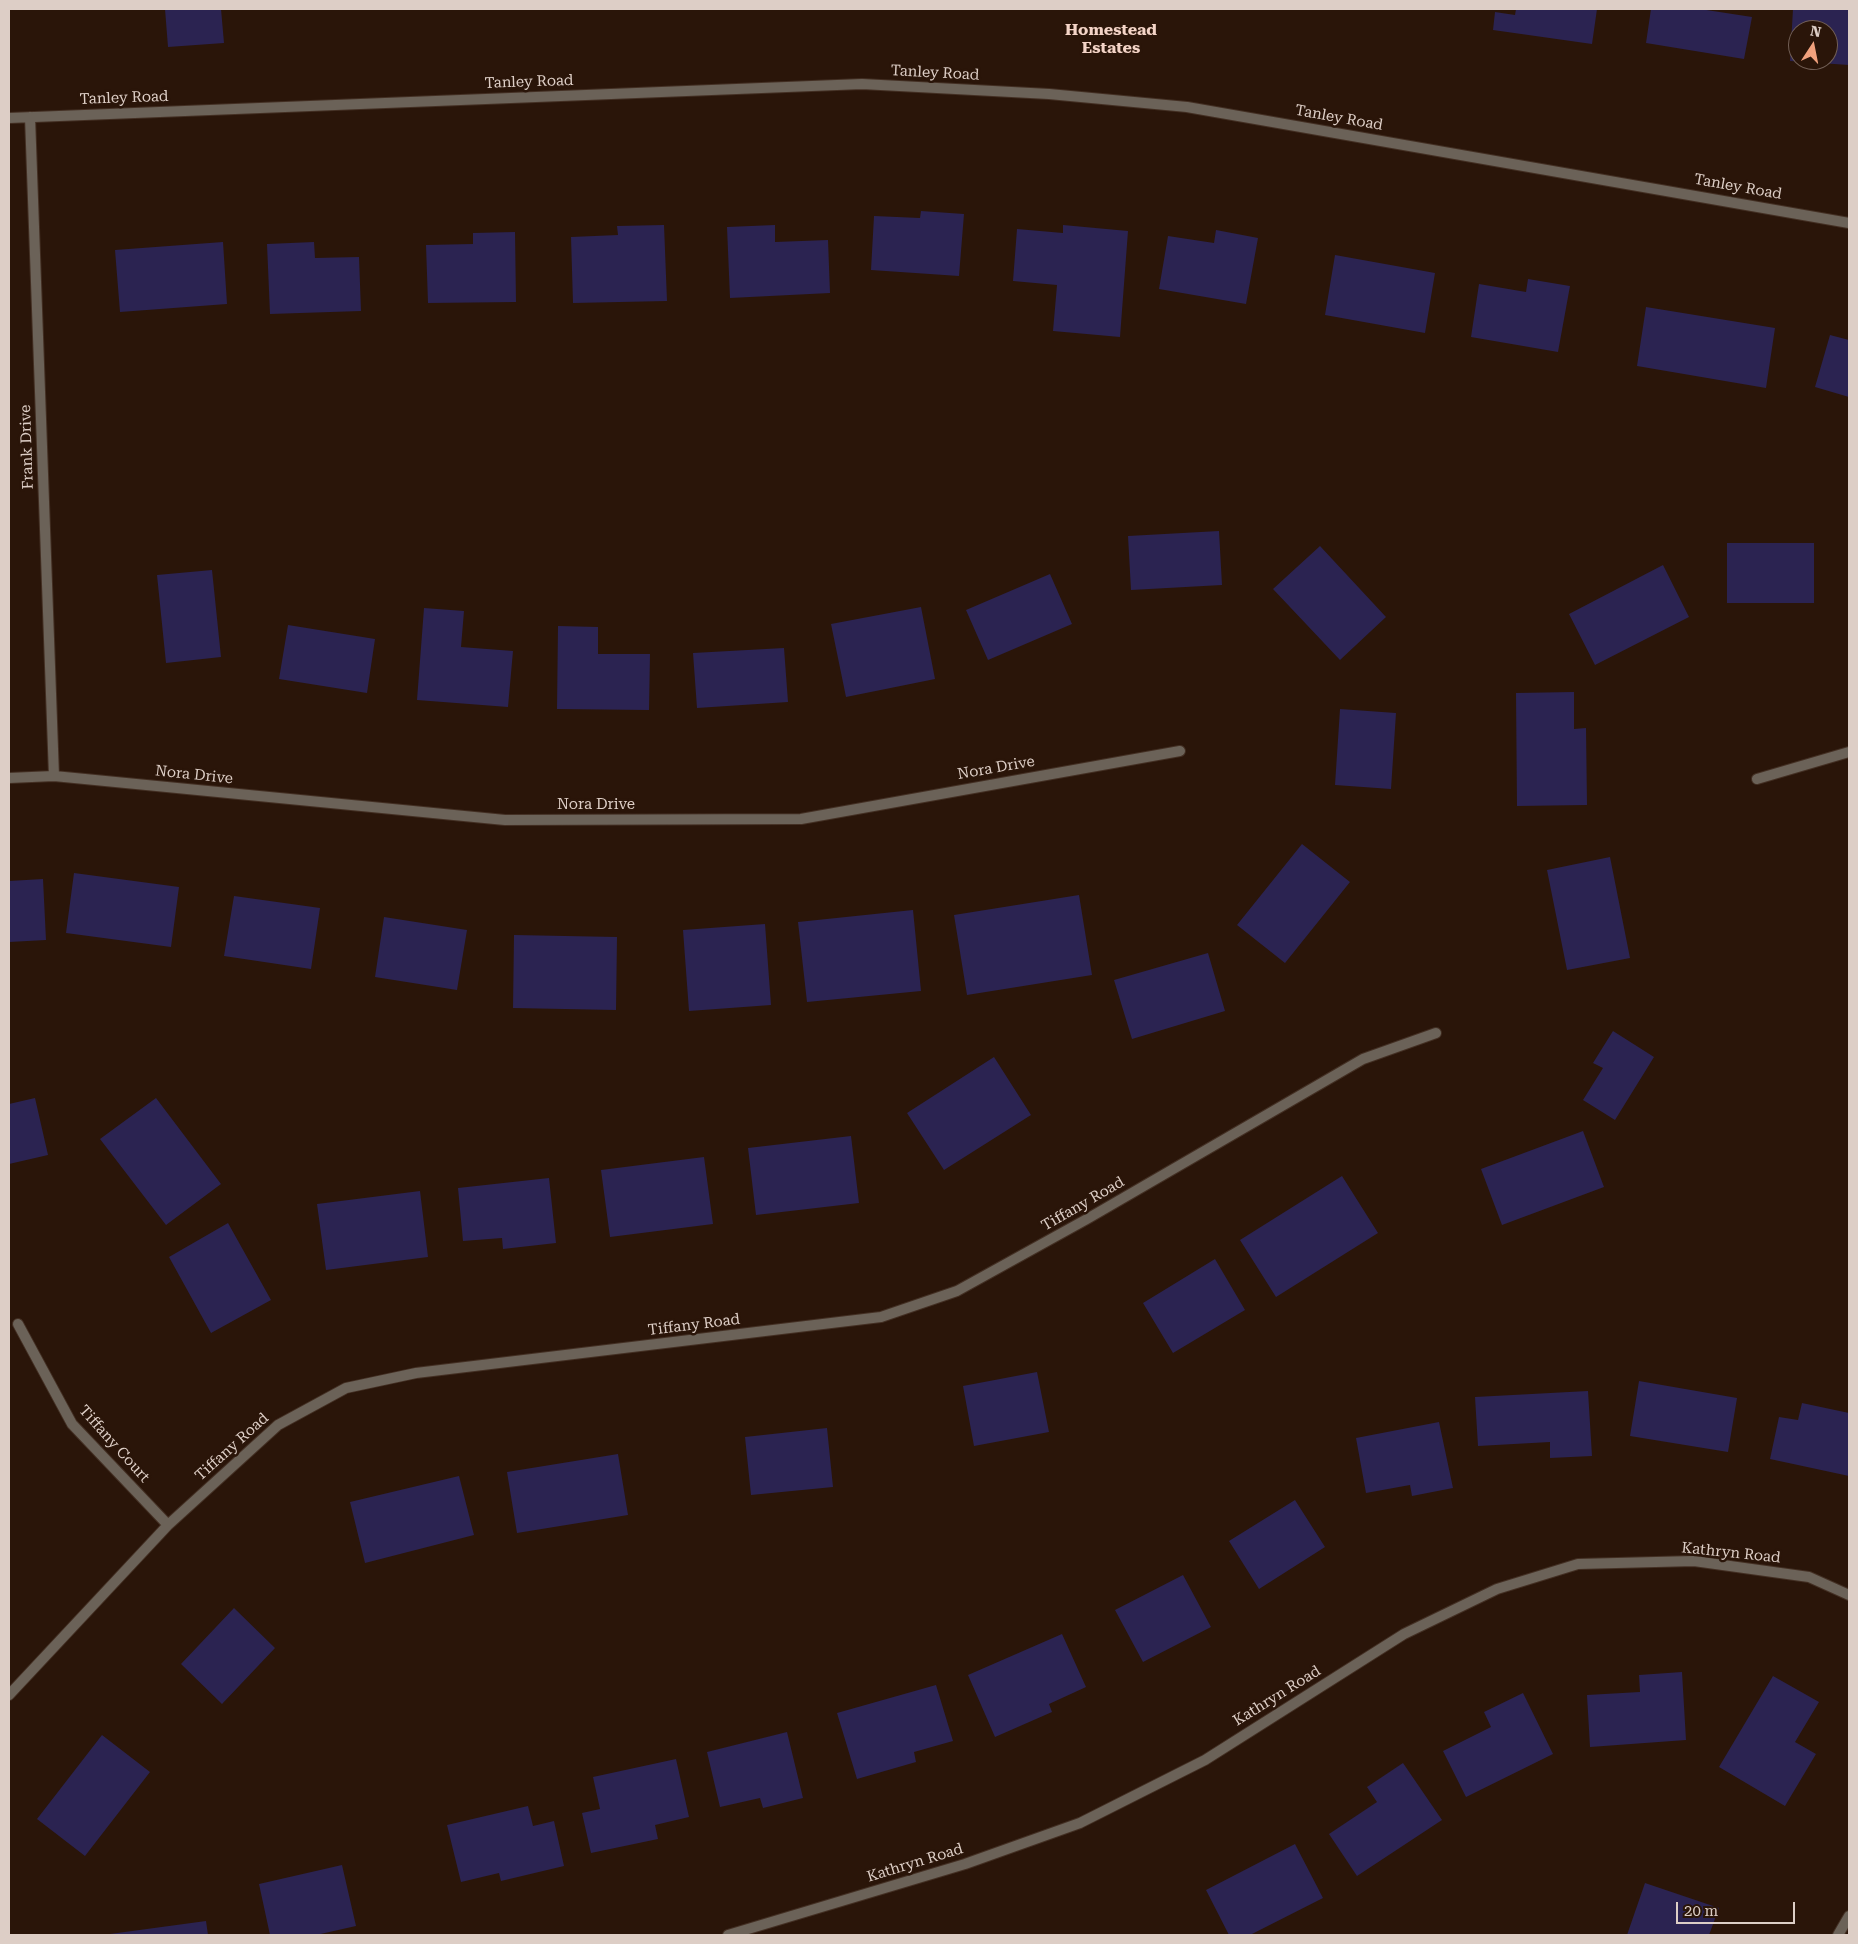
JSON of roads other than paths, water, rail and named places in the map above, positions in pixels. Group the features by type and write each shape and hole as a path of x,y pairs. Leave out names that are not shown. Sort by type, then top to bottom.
{"street":[{"name":"Tanley Road","path":"9,118 862,84 1039,93 1187,107 1849,222"},
{"name":"Frank Drive","path":"30,117 54,776"},
{"name":"Nora Drive","path":"9,778 54,776 505,820 800,818 1180,751"},
{"path":"1757,779 1849,752"},
{"name":"Tiffany Road","path":"9,1695 168,1525 278,1425 346,1388 416,1373 882,1317 957,1291 1087,1219 1363,1059 1436,1033"},
{"name":"Tiffany Court","path":"18,1324 72,1424 168,1525"},
{"name":"Kathryn Road","path":"728,1935 964,1864 1080,1823 1205,1760 1404,1634 1497,1589 1578,1564 1694,1561 1809,1577 1849,1595"},
{"path":"1838,1935 1849,1916"}],"district":[{"name":"Homestead Estates","path":"1111,39"}]}
